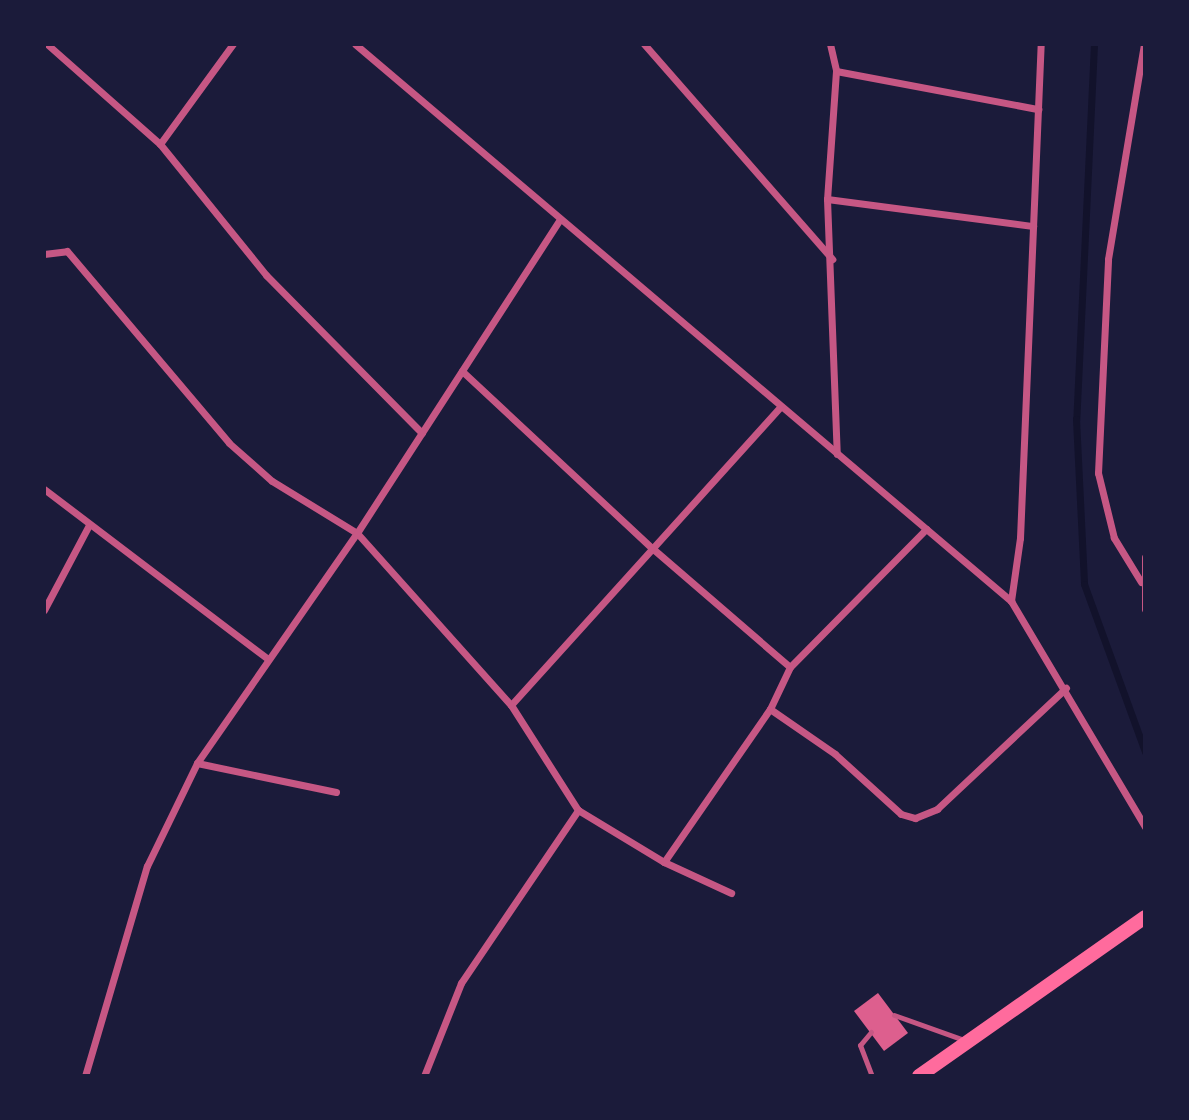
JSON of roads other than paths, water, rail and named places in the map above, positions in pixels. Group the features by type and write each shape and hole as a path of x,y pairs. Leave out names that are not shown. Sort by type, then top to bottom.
{"main road":[{"path":"919,1076 1145,918"}],"street":[{"path":"47,44 160,144 266,275 422,433"},
{"path":"160,144 233,44"},
{"path":"355,44 559,221 1011,601 1066,688 1145,827"},
{"path":"644,44 832,259"},
{"path":"830,44 836,71 827,199 832,259 837,454"},
{"path":"1011,601 1020,538 1041,44"},
{"path":"1141,582 1114,538 1098,473 1108,259 1144,60 1144,44"},
{"path":"836,71 1038,109"},
{"path":"827,199 1033,226"},
{"path":"85,1076 147,866 197,764 267,658 358,533 559,221"},
{"path":"44,254 66,251 229,443 272,481 358,533 510,705 578,810 664,862 731,894"},
{"path":"462,371 652,548 790,667"},
{"path":"510,705 780,407"},
{"path":"44,489 267,658"},
{"path":"44,610 89,525"},
{"path":"664,862 770,709 790,667 926,529"},
{"path":"1145,557 1141,582 1145,609"},
{"path":"770,709 915,818 937,809 1066,688"},
{"path":"197,764 336,792"},
{"path":"424,1076 480,951 578,810"}],"lane":[{"path":"894,1015 967,1042"},
{"path":"871,1032 860,1045 872,1076"}],"waterway":[{"path":"1094,44 1076,419 1084,584 1145,752"}]}
